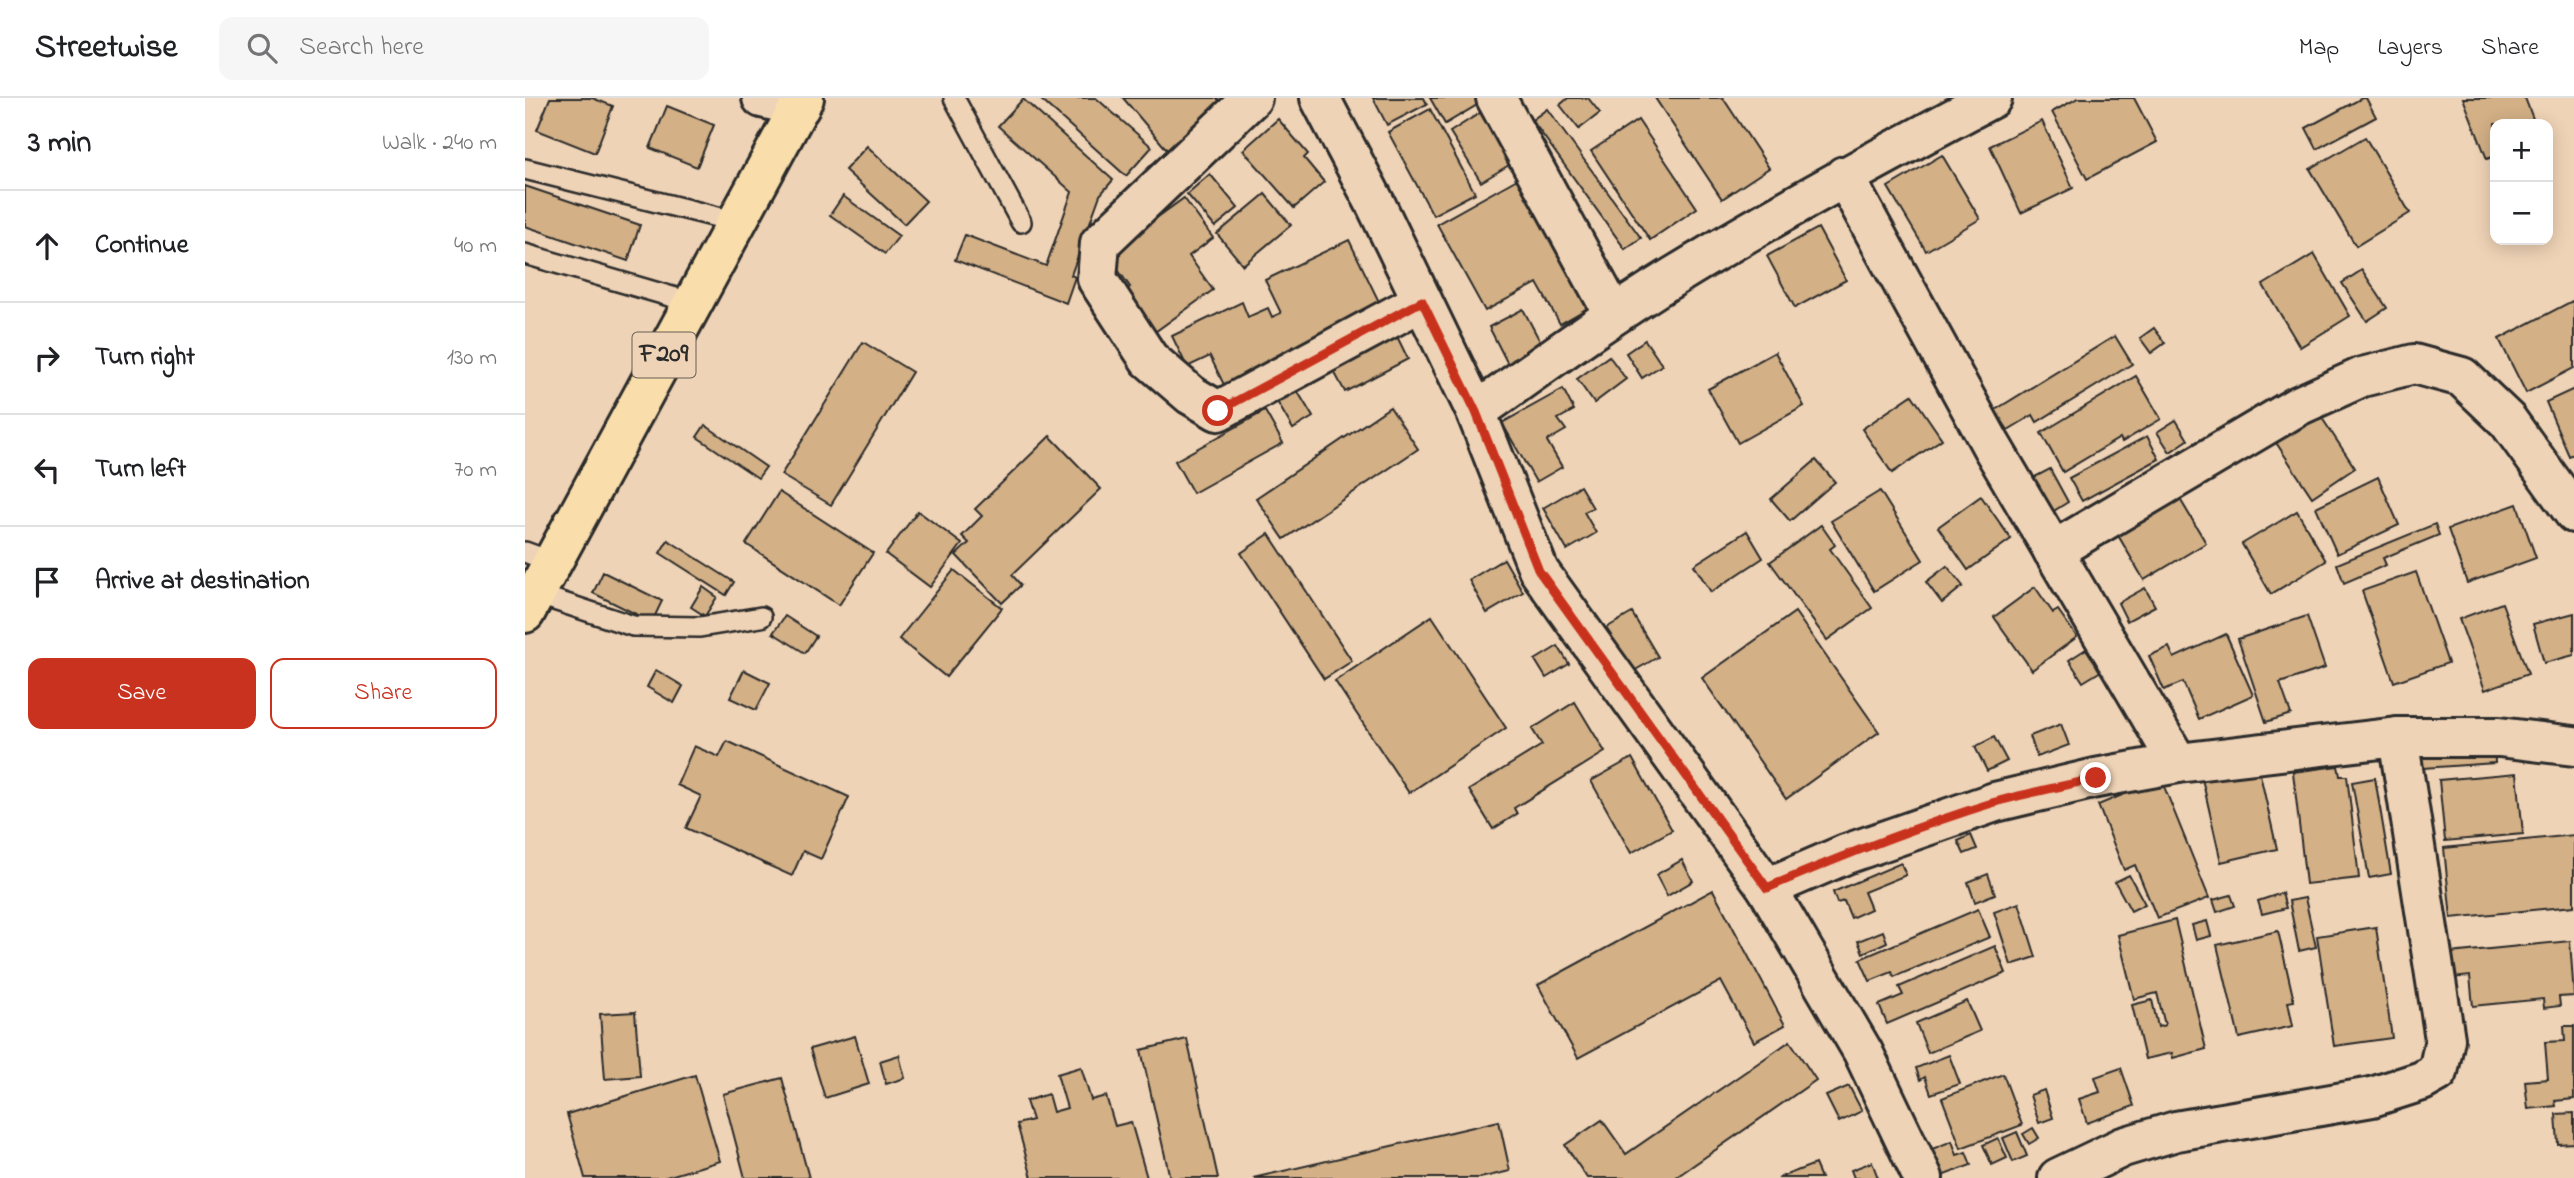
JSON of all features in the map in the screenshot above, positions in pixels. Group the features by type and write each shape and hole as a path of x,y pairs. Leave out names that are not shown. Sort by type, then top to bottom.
{"main road":[{"name":"F209","path":"535,580 693,303 802,102"}],"street":[{"path":"762,98 802,102"},
{"path":"1252,98 1100,243 1097,279 1149,359 1191,395 1218,411 1422,301"},
{"path":"1320,98 1376,205 1476,412 1539,571 1767,888 1863,1052 1923,1178"},
{"path":"1496,98 1614,315"},
{"path":"1476,412 1673,277 1844,176 1991,98"},
{"path":"1844,176 1991,445 2178,763"},
{"path":"2053,551 2298,406 2362,377 2414,364 2462,377 2508,421 2574,513"},
{"path":"1767,888 1846,854 1995,802 2096,778 2178,763 2398,737 2499,737 2574,746"},
{"path":"2058,1178 2123,1147 2176,1131 2372,1097 2422,1081 2438,1072 2445,1039 2398,737"}],"lane":[{"path":"954,98 1021,222"},
{"path":"525,169 737,222"},
{"path":"525,254 693,303"},
{"path":"535,580 633,626 700,627 761,617"}],"building":[{"path":"550,98 592,98 613,106 595,153 537,130"},
{"path":"1039,98 1096,98 1152,147 1126,176"},
{"path":"1123,98 1217,98 1229,111 1174,158"},
{"path":"1373,98 1424,98 1427,104 1387,125"},
{"path":"1430,98 1480,98 1482,102 1445,124"},
{"path":"1568,98 1588,98 1600,113 1579,129 1560,105"},
{"path":"1655,98 1723,98 1769,168 1722,199"},
{"path":"2078,98 2134,98 2157,142 2087,179 2052,112"},
{"path":"2366,98 2376,117 2317,149 2306,128"},
{"path":"2463,98 2525,98 2533,119 2490,119 2490,158 2487,159"},
{"path":"1023,99 1113,180 1100,195 1071,275 1075,277 1066,303 955,260 965,235 1046,266 1072,192 998,126"},
{"path":"667,106 714,125 697,167 650,148"},
{"path":"1430,109 1475,193 1433,215 1388,132"},
{"path":"1547,109 1641,238 1625,249 1532,120"},
{"path":"1483,111 1514,162 1481,182 1450,132"},
{"path":"1278,119 1308,154 1304,158 1324,182 1294,208 1243,150"},
{"path":"1638,120 1697,208 1650,240 1591,151"},
{"path":"2042,121 2073,188 2021,213 1990,146"},
{"path":"2365,137 2410,213 2356,246 2310,169"},
{"path":"867,146 926,201 904,224 845,170"},
{"path":"1942,155 1980,219 1926,251 1888,187"},
{"path":"1210,174 1238,208 1215,227 1187,194"},
{"path":"1519,178 1593,305 1560,324 1537,283 1485,311 1437,224"},
{"path":"525,186 640,225 628,261 525,226"},
{"path":"1265,194 1291,225 1243,265 1217,234"},
{"path":"843,196 899,236 885,254 830,215"},
{"path":"1184,198 1213,238 1189,256 1213,290 1152,334 1122,292 1130,287 1107,254"},
{"path":"1818,228 1846,280 1795,308 1767,256"},
{"path":"1349,240 1383,310 1225,387 1210,356 1187,367 1172,336 1242,302 1248,317 1268,308 1272,317 1281,313 1265,280"},
{"path":"2314,254 2350,316 2300,347 2263,285"},
{"path":"2362,270 2387,308 2367,321 2342,283"},
{"path":"2572,301 2574,368 2526,393 2499,339"},
{"path":"1523,309 1542,345 1508,364 1489,327"},
{"path":"1393,328 1408,359 1345,392 1329,362"},
{"path":"2154,328 2165,343 2151,353 2140,338"},
{"path":"2115,336 2132,364 2037,422 2033,415 2008,430 1995,410"},
{"path":"1645,340 1662,365 1642,378 1626,353"},
{"path":"863,342 912,372 831,505 781,475"},
{"path":"1775,352 1804,406 1738,443 1708,389"},
{"path":"1609,356 1626,379 1594,403 1577,379"},
{"path":"2136,376 2161,419 2122,442 2120,438 2063,472 2041,433"},
{"path":"1292,382 1313,417 1293,429 1272,393"},
{"path":"1563,389 1574,410 1558,419 1566,430 1547,441 1562,467 1536,482 1502,423"},
{"path":"2574,389 2574,454 2569,456 2546,402"},
{"path":"1912,395 1942,439 1892,473 1862,429"},
{"path":"1390,407 1418,449 1284,539 1256,498"},
{"path":"2316,409 2355,468 2312,497 2273,438"},
{"path":"1265,411 1283,443 1193,493 1175,461"},
{"path":"2176,420 2188,440 2170,452 2157,432"},
{"path":"705,425 766,467 758,478 697,437"},
{"path":"1050,436 1101,489 1012,575 1021,585 1002,603 956,555 969,543 962,536 982,516 975,509"},
{"path":"2147,436 2159,459 2082,501 2069,478"},
{"path":"1816,460 1835,482 1790,521 1771,499"},
{"path":"2050,469 2068,502 2052,512 2033,478"},
{"path":"2378,477 2399,525 2337,554 2316,507"},
{"path":"1580,486 1593,508 1584,512 1596,533 1567,550 1543,508"},
{"path":"1880,491 1923,560 1874,591 1831,521"},
{"path":"779,492 873,553 839,605 746,544"},
{"path":"2177,494 2206,543 2144,580 2115,530"},
{"path":"1981,496 2011,539 1968,570 1938,527"},
{"path":"2517,504 2536,558 2467,583 2448,529"},
{"path":"918,511 962,544 930,587 886,554"},
{"path":"2297,511 2326,561 2271,594 2242,544"},
{"path":"2435,524 2439,535 2383,558 2386,565 2344,583 2337,564"},
{"path":"1821,525 1835,545 1830,549 1872,608 1827,640 1770,562"},
{"path":"1747,531 1763,558 1711,592 1694,565"},
{"path":"1269,534 1352,661 1324,679 1241,553"},
{"path":"668,540 734,582 726,595 660,553"},
{"path":"1504,559 1523,592 1487,613 1469,580"},
{"path":"1947,566 1963,586 1942,603 1926,582"},
{"path":"954,570 1002,608 946,677 899,639"},
{"path":"603,572 662,601 652,622 593,593"},
{"path":"2416,572 2448,663 2394,682 2362,591"},
{"path":"703,587 717,597 705,616 691,607"},
{"path":"2035,587 2053,613 2058,610 2077,637 2032,670 1994,617"},
{"path":"2145,588 2155,606 2127,621 2118,603"},
{"path":"2502,603 2528,674 2485,690 2459,619"},
{"path":"1795,612 1879,732 1786,799 1702,678"},
{"path":"1632,613 1658,657 1632,672 1606,628"},
{"path":"2574,613 2574,655 2544,663 2533,624"},
{"path":"785,616 816,636 805,653 773,633"},
{"path":"1432,616 1506,728 1409,793 1335,681"},
{"path":"2307,616 2325,668 2280,683 2291,714 2266,722 2238,639"},
{"path":"2226,634 2253,695 2199,719 2183,682 2164,690 2149,656 2169,647 2174,658"},
{"path":"1558,646 1569,664 1546,678 1535,660"},
{"path":"2086,649 2101,671 2083,682 2069,660"},
{"path":"656,670 683,686 674,703 647,687"},
{"path":"744,670 770,683 756,710 730,698"},
{"path":"1575,702 1605,752 1514,808 1517,814 1493,829 1469,790 1542,745 1532,729"},
{"path":"2061,724 2069,745 2037,757 2030,736"},
{"path":"1994,737 2007,761 1987,771 1975,747"},
{"path":"727,741 849,797 821,859 803,851 792,876 686,828 701,796 677,785 694,746 719,757"},
{"path":"2494,742 2495,763 2423,768 2421,748"},
{"path":"1632,758 1672,830 1631,853 1591,781"},
{"path":"2257,761 2277,849 2221,862 2201,774"},
{"path":"2338,766 2340,776 2347,776 2359,878 2306,884 2293,772"},
{"path":"2517,773 2523,834 2445,841 2439,780"},
{"path":"2375,778 2391,874 2369,878 2352,782"},
{"path":"2161,779 2209,898 2157,918 2135,865 2124,870 2098,805"},
{"path":"1971,835 1977,849 1964,854 1958,841"},
{"path":"2574,835 2574,906 2451,918 2444,848"},
{"path":"1682,860 1693,881 1667,896 1656,875"},
{"path":"1901,863 1906,875 1864,892 1871,909 1851,918 1844,901 1837,903 1833,892"},
{"path":"1988,874 1995,894 1975,902 1968,882"},
{"path":"2129,875 2145,904 2131,911 2115,882"},
{"path":"1713,890 1785,1025 1754,1042 1721,981 1578,1058 1538,985"},
{"path":"2282,893 2286,908 2262,914 2258,901"},
{"path":"2231,895 2235,906 2217,912 2213,900"},
{"path":"2305,898 2316,947 2299,951 2289,901"},
{"path":"2019,903 2036,957 2011,965 1994,912"},
{"path":"1978,909 1990,937 1894,977 1892,972 1870,981 1860,959"},
{"path":"2175,920 2206,1049 2173,1058 2172,1053 2145,1059 2132,1005 2152,1000 2158,1027 2165,1025 2157,993 2134,999 2118,935"},
{"path":"2207,921 2211,936 2196,940 2192,925"},
{"path":"2376,927 2392,1038 2334,1046 2317,936"},
{"path":"1883,931 1887,942 1863,953 1858,941"},
{"path":"2278,931 2294,1001 2288,1002 2293,1026 2239,1038 2217,945"},
{"path":"2570,941 2574,996 2559,997 2560,1006 2544,1008 2543,999 2473,1006 2470,976 2453,978 2450,953"},
{"path":"1995,946 2006,973 1887,1024 1879,1005 1903,995 1899,987"},
{"path":"1967,1001 1980,1031 1928,1053 1916,1023"},
{"path":"635,1012 640,1076 605,1079 600,1014"},
{"path":"2564,1026 2574,1026 2574,1099 2555,1101 2556,1106 2528,1109 2525,1081 2548,1079 2545,1042 2565,1041"},
{"path":"855,1036 869,1084 825,1098 810,1049"},
{"path":"1187,1039 1218,1178 1170,1178 1141,1050"},
{"path":"1790,1041 1816,1080 1675,1178 1587,1178 1565,1145 1602,1120 1626,1154"},
{"path":"899,1055 905,1078 886,1084 880,1061"},
{"path":"1949,1055 1960,1084 1931,1094 1925,1077 1920,1080 1916,1068"},
{"path":"1081,1067 1091,1100 1106,1096 1115,1126 1131,1122 1147,1178 1032,1178 1017,1124 1032,1120 1026,1101 1048,1094 1053,1112 1067,1108 1057,1074"},
{"path":"2121,1068 2134,1106 2087,1123 2079,1099 2100,1092 2095,1077"},
{"path":"2003,1074 2022,1125 1961,1148 1942,1098"},
{"path":"695,1075 720,1161 663,1178 585,1178 567,1114"},
{"path":"782,1078 809,1178 745,1178 723,1094"},
{"path":"1849,1086 1862,1111 1839,1122 1826,1096"},
{"path":"2044,1090 2053,1118 2039,1123 2030,1095"},
{"path":"2574,1113 2574,1143 2558,1144 2556,1114"},
{"path":"1499,1121 1510,1171 1480,1178 1253,1178"},
{"path":"2033,1128 2039,1138 2029,1144 2023,1134"},
{"path":"2017,1132 2027,1156 2013,1162 2003,1138"},
{"path":"1998,1138 2007,1158 1992,1165 1983,1145"},
{"path":"1952,1141 1957,1155 1966,1152 1971,1165 1942,1176 1932,1149"},
{"path":"1872,1162 1878,1178 1854,1178 1851,1170"},
{"path":"1815,1164 1821,1178 1778,1178"}],"route":[{"path":"1218,411 1422,301 1476,412 1539,571 1767,888 1915,828 1995,802 2096,778"}]}
